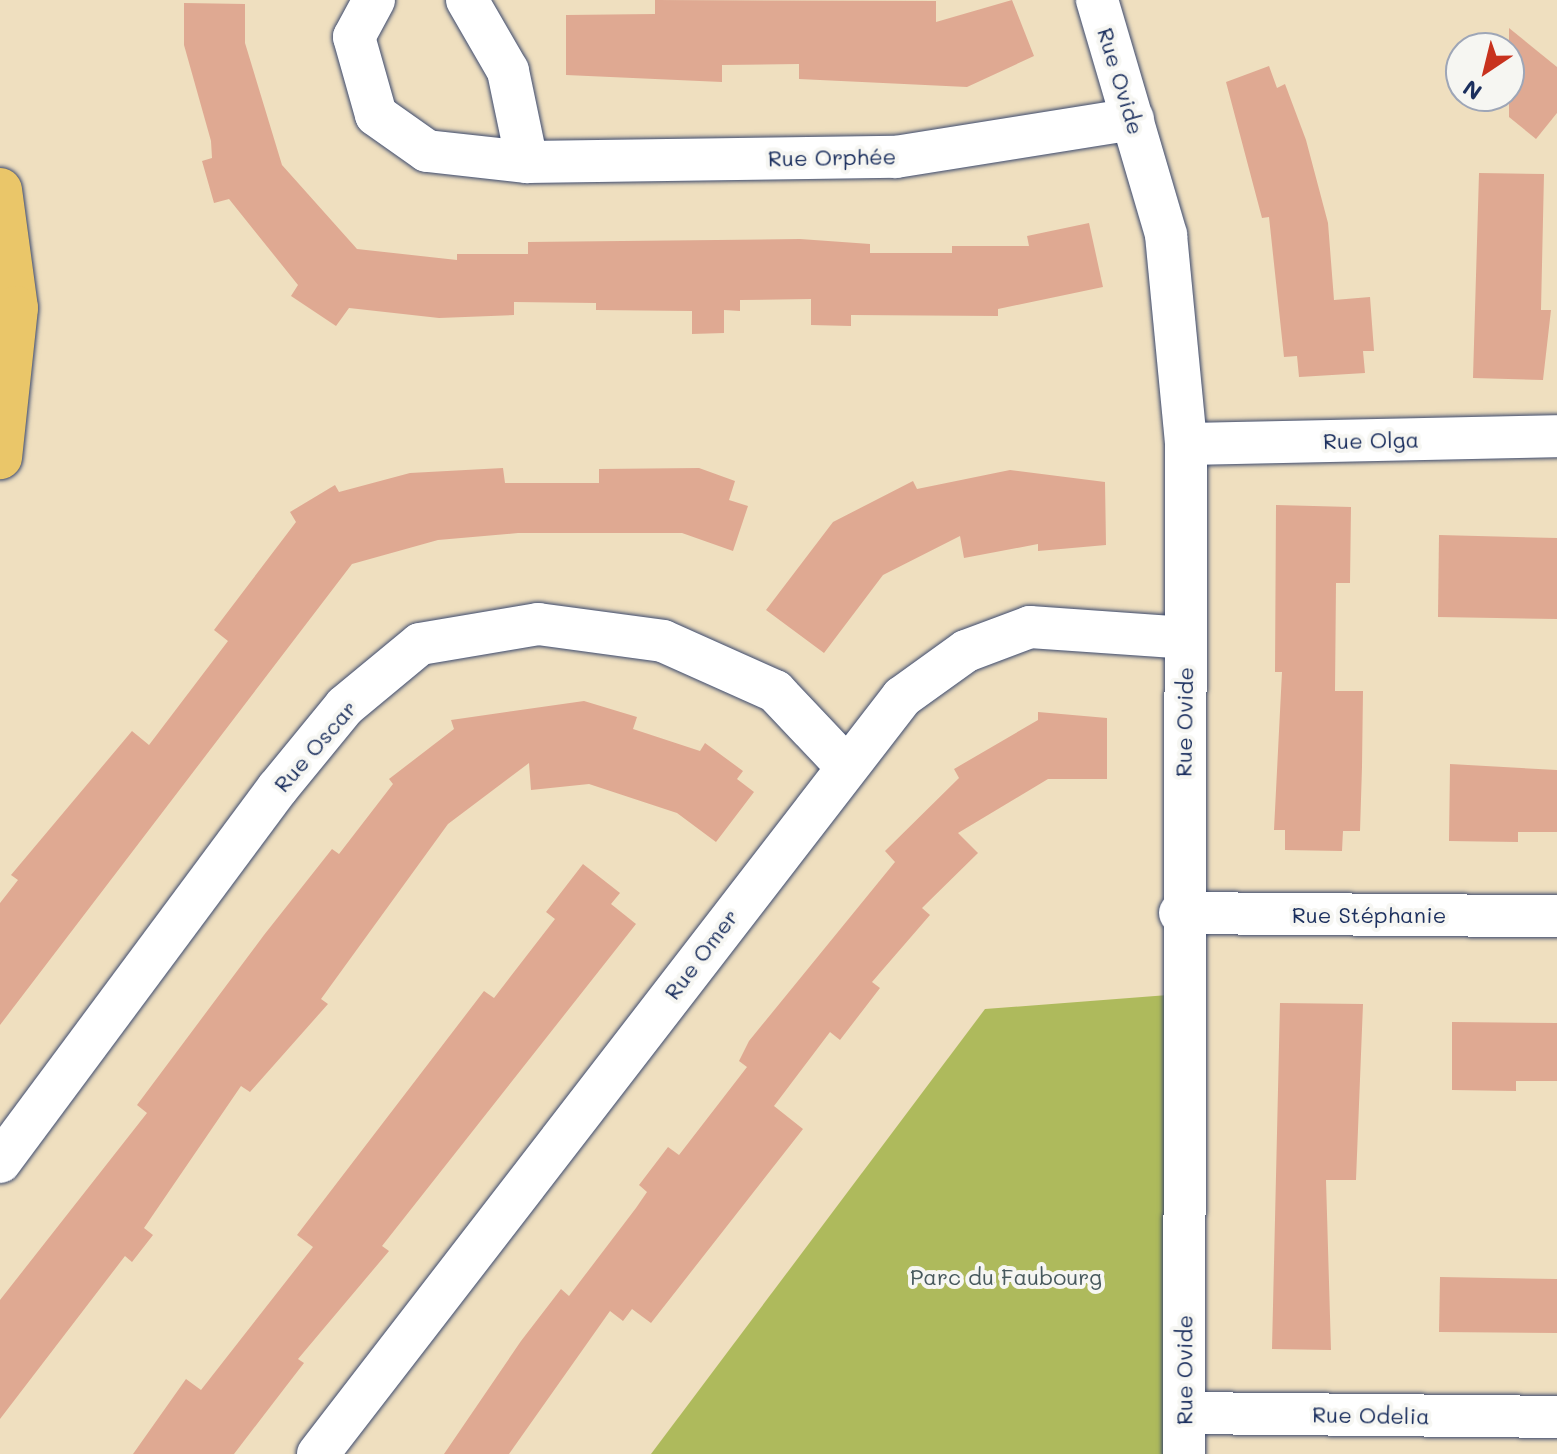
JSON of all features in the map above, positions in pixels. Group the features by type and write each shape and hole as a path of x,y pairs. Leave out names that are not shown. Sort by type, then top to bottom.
{"highway":[{"path":"0,190 16,308 0,457"}],"street":[{"name":"Rue Orphée","path":"374,0 354,37 376,115 427,151 527,162 896,157 1133,119"},
{"path":"467,0 508,71 527,162"},
{"name":"Rue Ovide","path":"1097,0 1166,235 1186,444 1186,638 1180,913 1184,1434"},
{"name":"Rue Olga","path":"1186,444 1557,436"},
{"name":"Rue Oscar","path":"0,1162 277,789 345,706 420,644 538,624 663,641 775,691 845,765"},
{"name":"Rue Omer","path":"318,1454 845,765 902,697 979,646 1030,627 1186,638"},
{"name":"Rue Stéphanie","path":"1180,913 1557,916"},
{"name":"Rue Odelia","path":"1184,1434 1557,1417"}],"green space":[{"name":"Parc du Faubourg","path":"1181,994 1184,1454 651,1454 985,1009"}],"building":[{"path":"655,0 936,1 936,22 1012,0 1034,56 967,87 799,79 799,64 722,65 722,82 566,75 566,15 655,14"},
{"path":"184,3 245,4 245,43 282,165 357,249 457,260 457,254 528,254 528,242 800,239 870,244 870,253 952,253 952,246 1029,246 1027,236 1089,223 1103,287 998,309 998,316 851,315 851,326 811,325 811,299 740,300 740,311 724,310 724,333 692,334 692,311 596,310 596,303 514,302 514,315 439,318 349,308 336,326 291,296 298,285 229,199 214,203 202,161 212,158 211,141 184,45"},
{"path":"1525,41 1557,67 1557,113 1536,139 1509,117 1509,112 1525,112"},
{"path":"1269,66 1277,88 1285,84 1306,140 1328,223 1334,300 1370,297 1374,351 1363,351 1365,373 1299,377 1297,356 1284,357 1269,217 1262,218 1226,82"},
{"path":"1479,173 1544,174 1541,310 1551,310 1543,380 1473,378"},
{"path":"503,468 505,483 599,483 599,469 699,468 735,481 729,500 748,506 733,551 682,533 518,533 438,540 352,564 0,1025 0,903 18,880 11,875 132,731 149,745 228,641 214,630 296,522 290,512 335,485 339,492 410,473"},
{"path":"1010,470 1105,482 1106,545 1038,551 1038,544 964,558 960,536 883,575 824,653 766,610 833,522 913,481 917,489"},
{"path":"1276,505 1351,507 1350,583 1336,583 1335,691 1363,691 1362,767 1360,831 1343,831 1342,851 1285,850 1285,830 1274,830 1282,672 1275,672"},
{"path":"1439,535 1557,538 1557,619 1438,617"},
{"path":"584,701 637,717 633,729 700,751 705,743 743,771 737,779 754,792 716,842 677,813 589,784 531,790 529,763 448,824 321,999 328,1004 250,1092 241,1086 144,1228 153,1235 132,1262 125,1256 0,1419 0,1300 147,1113 137,1105 332,849 339,854 393,784 389,779 454,729 451,720"},
{"path":"1038,712 1107,718 1107,779 1048,779 958,833 978,853 922,908 930,915 872,982 880,988 840,1040 830,1032 774,1106 803,1129 651,1323 632,1309 623,1321 610,1311 509,1454 444,1454 521,1341 561,1289 569,1296 636,1208 647,1192 639,1185 668,1147 679,1155 747,1067 739,1061 749,1041 895,862 885,851 959,778 954,769 1038,720"},
{"path":"1450,764 1557,770 1557,832 1518,832 1518,842 1449,841"},
{"path":"583,864 620,893 611,904 636,924 382,1246 389,1251 298,1359 304,1363 234,1454 133,1454 186,1379 201,1390 313,1247 297,1235 484,991 494,998 555,919 546,912"},
{"path":"1280,1003 1363,1004 1356,1180 1326,1180 1331,1350 1272,1349"},
{"path":"1452,1022 1557,1023 1557,1081 1516,1081 1516,1091 1452,1090"},
{"path":"1440,1277 1557,1279 1557,1333 1439,1332"}]}
